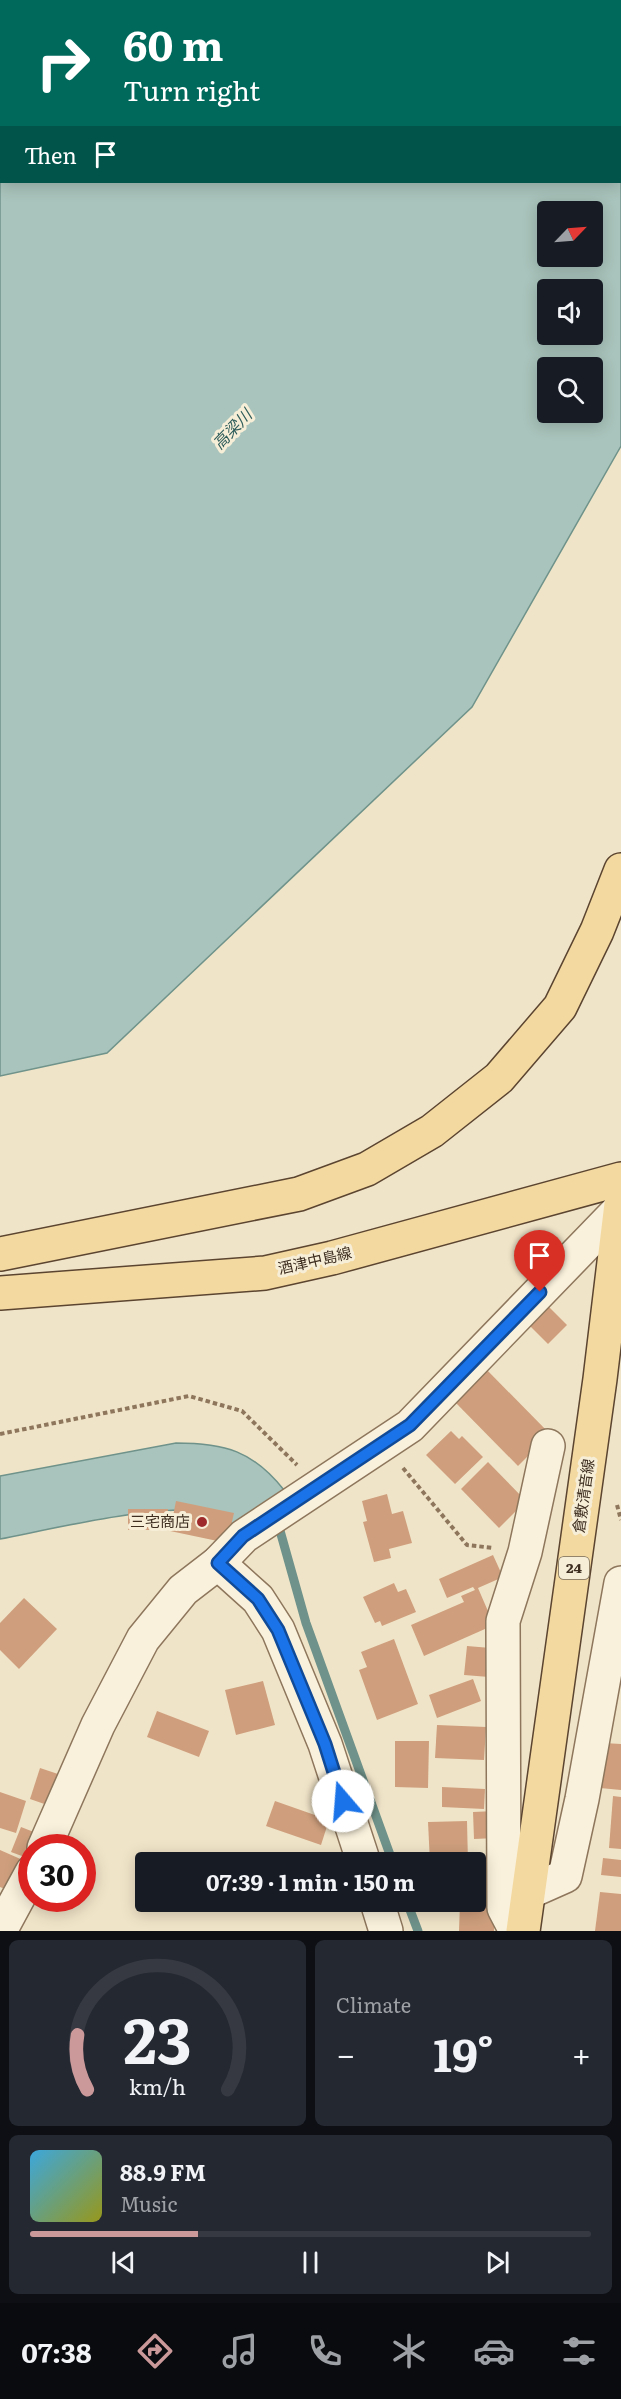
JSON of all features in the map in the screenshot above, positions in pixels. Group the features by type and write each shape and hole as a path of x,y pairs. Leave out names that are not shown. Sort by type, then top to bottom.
{"main road":[{"path":"0,1254 299,1194 367,1169 432,1131 499,1078 561,1007 597,931 621,870"},
{"name":"酒津中島線","path":"0,1293 265,1273 332,1258 621,1179"},
{"name":"倉敷清音線","path":"523,1931 621,1204"}],"street":[{"path":"50,1834 98,1725 143,1639 183,1590 218,1563 243,1536 410,1425 620,1209"},
{"path":"516,1931 504,1908 503,1621 525,1552 548,1446"},
{"path":"218,1563 258,1599 278,1630 325,1744 359,1852"},
{"path":"529,1892 565,1876 582,1799 621,1583"},
{"path":"0,1931 18,1898"},
{"path":"380,1912 386,1931"}],"path":[{"path":"0,1434 189,1396 242,1411 299,1467 299,1500"},
{"path":"383,1444 467,1545 525,1552"},
{"path":"618,1498 617,1509 621,1520"}],"water":[{"name":"高梁川","path":"0,183 621,183 621,446 472,707 107,1053 0,1076"},
{"path":"176,1443 209,1445 237,1452 261,1466 284,1490 240,1528 216,1514 197,1510 171,1510 78,1523 0,1539 0,1476"}],"building":[{"path":"549,1307 567,1325 548,1344 530,1326"},
{"path":"486,1369 550,1434 518,1466 454,1401"},
{"path":"451,1431 459,1439 462,1436 483,1457 455,1484 426,1455"},
{"path":"488,1462 526,1501 499,1528 461,1489"},
{"path":"387,1494 392,1514 403,1511 412,1543 389,1549 391,1558 374,1562 363,1522 367,1521 362,1501"},
{"name":"三宅商店","path":"176,1501 234,1513 227,1543 170,1531"},
{"path":"128,1509 168,1509 167,1530 128,1530"},
{"path":"493,1555 503,1577 478,1588 494,1625 424,1656 411,1625 464,1602 461,1596 475,1590 473,1587 447,1598 439,1579"},
{"path":"394,1583 398,1592 406,1589 416,1612 382,1626 380,1621 375,1623 363,1597"},
{"path":"24,1598 57,1629 19,1669 0,1650 0,1623"},
{"path":"394,1639 418,1704 377,1720 359,1670 367,1667 361,1652"},
{"path":"467,1646 491,1648 489,1677 464,1675"},
{"path":"473,1679 481,1701 437,1718 429,1695"},
{"path":"263,1681 275,1725 236,1735 225,1690"},
{"path":"157,1711 209,1731 199,1757 147,1737"},
{"path":"437,1725 486,1727 484,1760 435,1758"},
{"path":"395,1741 429,1741 428,1788 395,1787"},
{"path":"604,1743 621,1744 621,1790 600,1788"},
{"path":"40,1768 64,1776 53,1807 30,1799"},
{"path":"442,1787 485,1789 484,1809 442,1807"},
{"path":"0,1792 26,1801 16,1833 0,1828"},
{"path":"613,1796 621,1797 621,1849 609,1848"},
{"path":"275,1801 329,1820 321,1845 266,1826"},
{"path":"495,1811 497,1838 474,1839 473,1812"},
{"path":"467,1821 468,1852 429,1852 428,1822"},
{"path":"21,1827 39,1834 18,1834"},
{"path":"18,1834 18,1855 11,1852"},
{"path":"0,1850 18,1858 18,1878 12,1892 0,1887"},
{"path":"603,1858 621,1860 621,1877 601,1875"},
{"path":"600,1892 621,1894 621,1931 595,1931"},
{"path":"486,1896 495,1896 494,1931 459,1931 460,1912 486,1912"}],"waterway":[{"path":"277,1520 306,1623 389,1852"},
{"path":"411,1912 418,1931"}],"place":[{"name":"三宅商店","path":"202,1522"}],"route":[{"path":"343,1801 325,1744 278,1630 258,1599 218,1563 243,1536 305,1497 410,1425 540,1292"}]}
